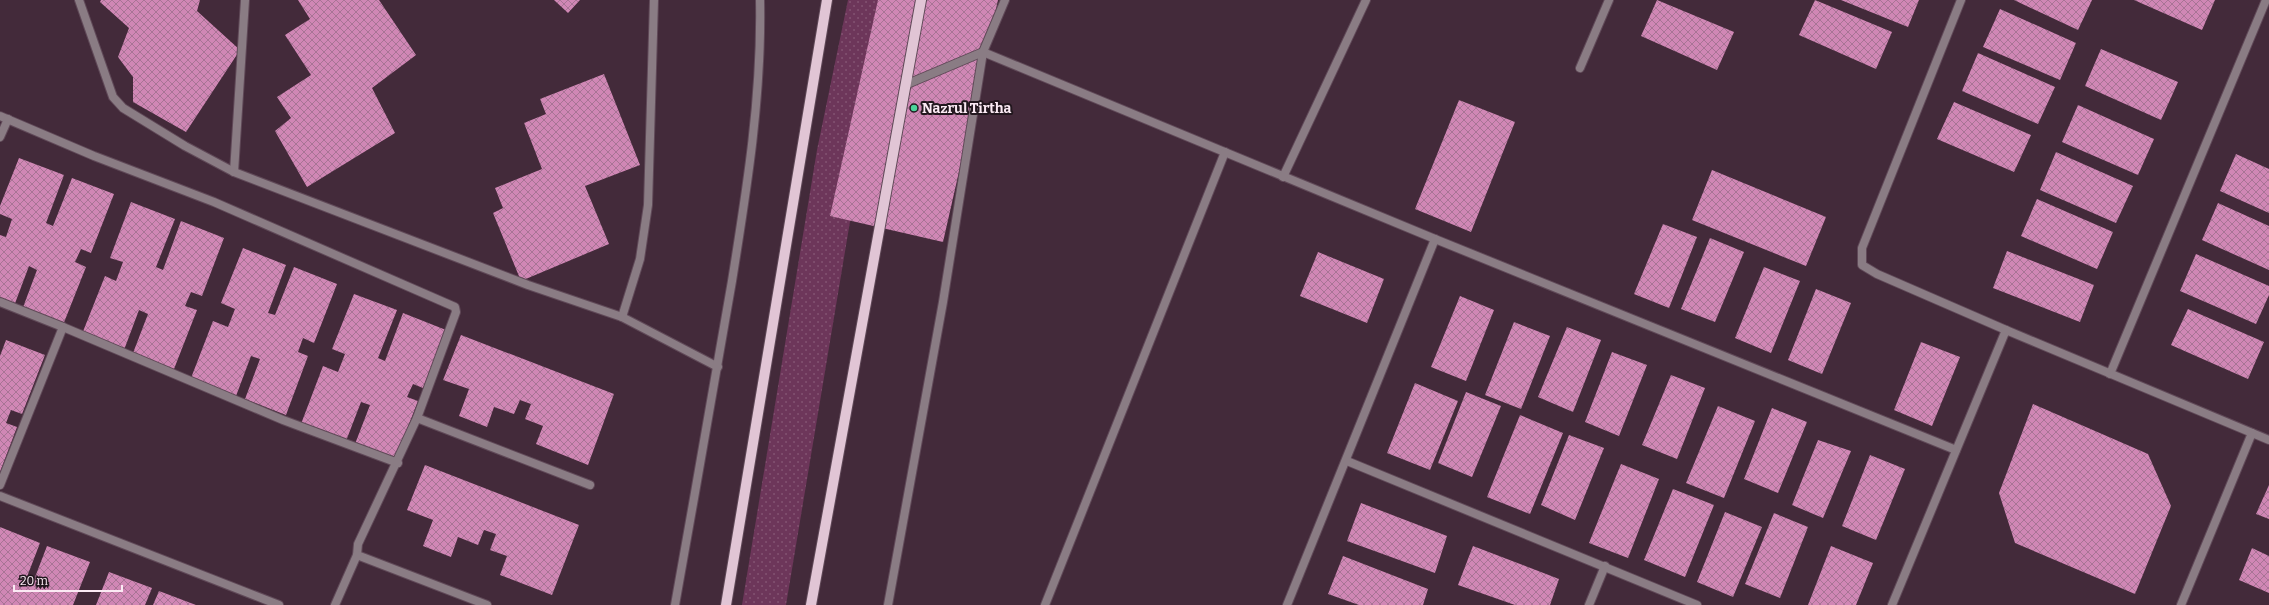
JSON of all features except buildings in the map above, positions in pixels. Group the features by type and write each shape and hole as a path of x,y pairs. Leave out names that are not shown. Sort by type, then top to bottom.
{"main road":[{"path":"726,605 826,0"},
{"path":"811,605 921,0"}],"street":[{"path":"80,0 113,97 123,108 166,135 234,172 528,284 622,317 718,367"},
{"path":"234,172 245,0"},
{"path":"622,317 640,259 648,205 654,0"},
{"path":"675,605 718,367 749,176 758,101 760,0"},
{"path":"888,605 943,302 983,52 1005,0"},
{"path":"1283,177 1366,0"},
{"path":"1580,68 1609,0"},
{"path":"1961,0 1862,248 1862,265 1877,274 2006,330 2269,440"},
{"path":"2110,374 2266,0"},
{"path":"905,85 983,52 1283,177 1956,450"},
{"path":"0,137 4,117 94,156 214,202 455,307 456,312 418,418 398,463 358,544 356,555 335,605"},
{"path":"1045,605 1225,152"},
{"path":"1287,605 1347,461 1435,239"},
{"path":"0,302 283,420 398,463"},
{"path":"0,485 63,327"},
{"path":"1892,605 2006,330"},
{"path":"418,418 590,485"},
{"path":"2181,605 2252,433"},
{"path":"1347,461 1697,605"},
{"path":"0,496 279,605"},
{"path":"356,555 487,605"},
{"path":"1588,605 1605,566"}],"shaded area":[{"path":"848,0 887,0 786,605 742,605 817,150"}],"place":[{"name":"Nazrul Tirtha","path":"914,108"}]}
